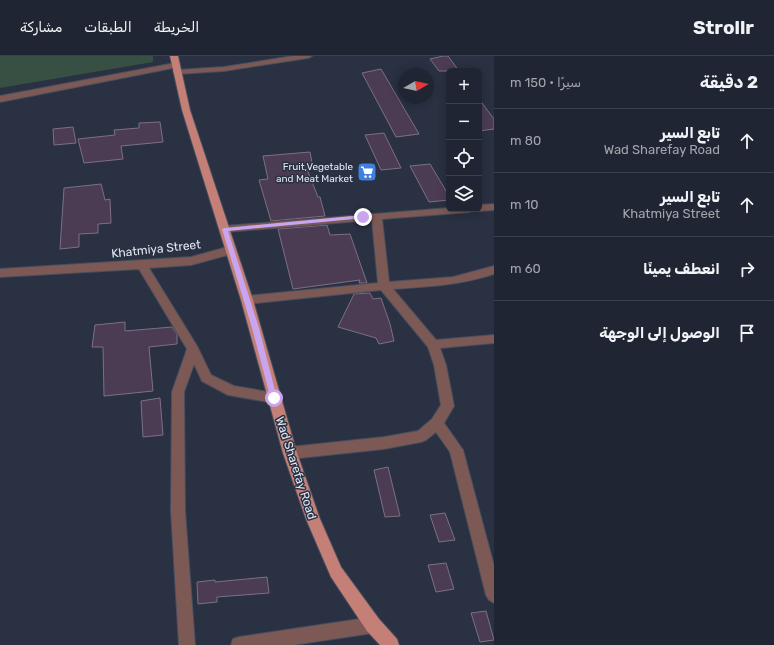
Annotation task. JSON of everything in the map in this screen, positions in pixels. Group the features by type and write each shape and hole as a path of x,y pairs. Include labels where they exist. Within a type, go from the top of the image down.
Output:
{"main road":[{"path":"175,64 186,110 231,250"},
{"name":"Wad Sharefay Road","path":"231,250 247,300 290,453 313,519 336,572 373,624 391,645"}],"street":[{"path":"0,99 175,64 224,69 308,56"},
{"path":"482,208 494,207"},
{"path":"225,229 446,211"},
{"path":"290,453 391,442 421,436 436,423 448,406 440,365 434,345 384,286 377,216"},
{"name":"Khatmiya Street","path":"0,273 191,261 231,250"},
{"path":"142,265 192,349 206,378 232,391 274,398"},
{"path":"247,300 384,286 443,283 480,276 494,270"},
{"path":"434,345 494,339"},
{"path":"187,645 178,511 178,392 192,349"},
{"path":"436,423 456,450 494,595"},
{"path":"239,645 373,624"}],"green space":[{"path":"0,56 153,56 153,62 0,88"}],"building":[{"path":"448,56 457,68 446,68 446,71 439,71 430,59"},
{"path":"381,69 398,98 398,104 401,104 419,134 396,137 362,73"},
{"path":"482,103 494,119 494,129 482,131"},
{"path":"160,122 163,142 121,146 123,159 84,163 78,139 115,135 114,130 139,128 139,123"},
{"path":"73,127 76,143 54,145 53,129"},
{"path":"384,133 401,168 381,170 365,135"},
{"path":"310,152 313,168 307,169 318,197 320,197 325,216 271,221 259,180 268,179 263,156"},
{"path":"430,164 446,191 446,200 429,202 410,166"},
{"path":"101,184 105,200 110,199 111,223 98,224 98,233 79,234 79,247 60,249 64,188"},
{"path":"327,225 330,235 350,234 367,283 359,283 360,280 293,289 278,229"},
{"path":"370,293 373,299 381,298 394,341 379,344 376,338 338,327 354,294"},
{"path":"125,322 125,331 172,327 177,334 177,344 149,347 153,391 104,396 103,347 92,347 95,325"},
{"path":"160,398 163,435 143,437 141,401"},
{"path":"388,467 400,516 385,517 374,470"},
{"path":"445,513 455,540 439,542 430,515"},
{"path":"446,563 454,589 436,592 428,565"},
{"path":"267,577 269,593 217,597 217,602 198,604 197,582 215,580 215,582"},
{"path":"486,611 494,640 480,642 471,613"}],"place":[{"name":"Fruit,Vegetable and Meat Market","path":"367,172"}],"route":[{"path":"274,398 256,328 225,229 363,217"}]}
